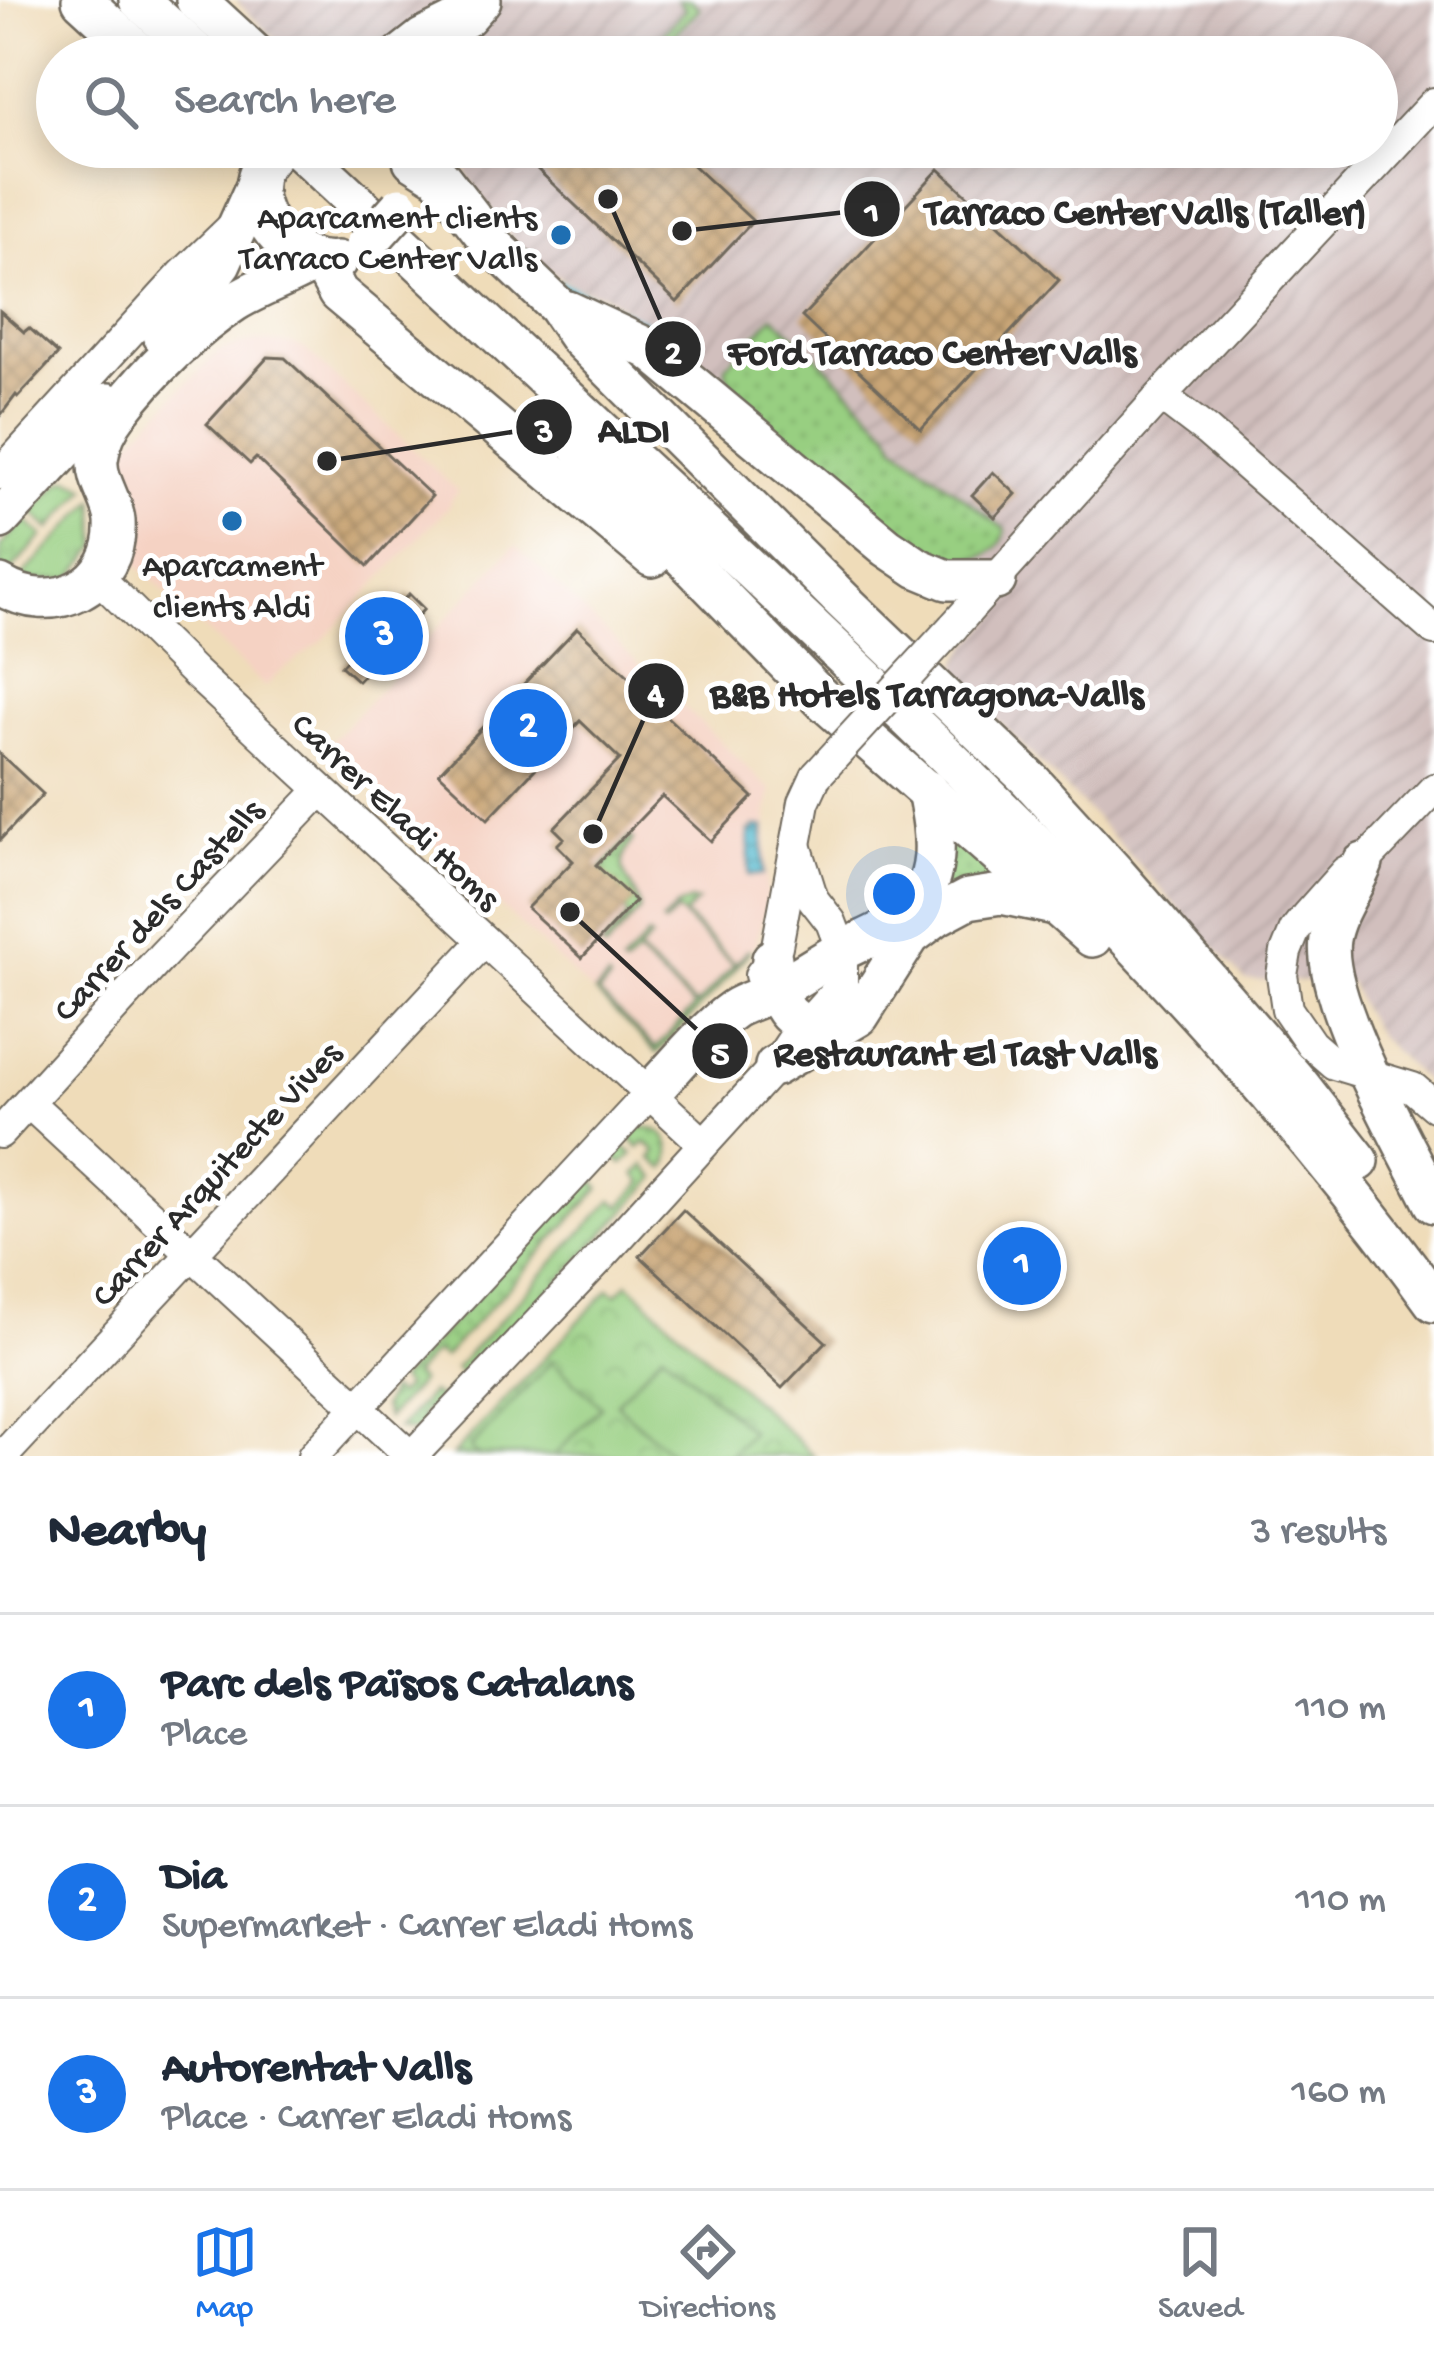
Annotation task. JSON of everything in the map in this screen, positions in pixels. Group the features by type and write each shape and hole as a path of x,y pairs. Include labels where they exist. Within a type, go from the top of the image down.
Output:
{"main road":[{"path":"82,0 121,36"},
{"path":"139,0 178,36"},
{"path":"196,0 235,36"},
{"path":"427,36 473,8"},
{"path":"262,168 258,197 278,237 301,255 334,262 364,246 400,207 413,184 413,168"},
{"path":"262,168 501,335 832,645 1034,842 1169,983 1318,1151 1434,1302"},
{"path":"157,360 152,344 194,301 221,263 262,168"},
{"path":"431,168 492,244 556,306 579,338 1030,780 1101,857 1298,1083 1434,1264"},
{"path":"0,519 157,360 232,303 319,262"},
{"path":"319,262 338,293 722,616 742,618"},
{"path":"556,306 649,349 918,568 947,580 995,580"},
{"path":"501,335 528,389 639,512 824,700 1059,906 1235,1087 1261,1086"},
{"path":"0,585 42,599 73,593 98,577 115,531 111,500 98,473 100,447 119,410 157,360"},
{"path":"649,1094 773,975 837,936 889,927 917,903 928,885 935,857 927,790"},
{"path":"1363,863 1330,938 1335,989 1370,1075 1434,1203"},
{"path":"775,1066 824,1026 859,1016 910,936 938,915 968,899 1001,894 1059,906"},
{"path":"773,975 785,1012 824,1026"}],"street":[{"path":"1398,142 1434,103"},
{"path":"0,473 11,438 182,274 262,168"},
{"path":"773,975 804,802 815,776 1373,168"},
{"path":"1161,396 1208,431 1434,630"},
{"name":"Carrer Eladi Homs","path":"98,577 195,673 703,1143"},
{"name":"Carrer dels Castells","path":"0,1133 321,790"},
{"path":"1363,863 1434,790"},
{"path":"797,848 813,899 837,936 842,985 824,1026"},
{"name":"Carrer Arquitecte Vives","path":"2,1456 484,941"},
{"path":"28,1103 411,1456 775,1066"},
{"path":"1370,1075 1413,1088 1434,1106"},
{"path":"313,1456 649,1094"}],"shaded area":[{"path":"235,0 1434,0 1434,1090 1378,1036 1350,983 1245,980 959,678 958,661 1000,612 650,327 607,296 576,287 533,262 501,225 465,168 1398,168 1398,36 272,36"},
{"path":"255,341 305,349 458,491 321,642 265,687 136,564 142,512 119,460 131,441 219,351"},
{"path":"515,545 772,791 766,906 756,942 657,1053 328,745"}],"green space":[{"path":"677,0 691,0 700,8 674,36 661,36 686,9"},
{"path":"773,316 889,431 896,445 1006,530 1000,544 989,553 961,558 929,552 903,540 752,406 730,381 725,367"},
{"path":"69,479 87,488 50,529 32,512"},
{"path":"95,500 98,546 71,579 18,581"},
{"path":"25,520 43,536 7,575 0,569 0,547"},
{"path":"946,822 1019,883 952,893 940,883"},
{"path":"630,837 623,869 640,910 605,950 602,947 628,917 601,869"},
{"path":"690,901 697,902 684,915 735,964 749,951 657,1053 595,993 608,979 598,994 656,1048 694,1007 637,954 621,965 648,936 651,938 638,952 696,1006 734,965 677,911 662,922"},
{"path":"642,1127 658,1131 667,1141 670,1154 665,1169 651,1159 656,1152 646,1142 639,1148 627,1134"},
{"path":"619,1143 633,1154 623,1164 615,1157 593,1181 600,1188 443,1358 435,1352 413,1375 420,1382 387,1418 383,1406 390,1390 397,1395 405,1387 399,1380"},
{"path":"645,1165 656,1178 436,1414 428,1408 420,1417 427,1423 414,1431 398,1429 431,1393 440,1399 462,1376 455,1368 612,1200 621,1206 643,1182 636,1175"},
{"path":"628,1283 814,1456 452,1456 609,1289 616,1295"},
{"path":"663,1352 751,1432 729,1456 674,1456 616,1403"},
{"path":"552,1361 601,1406 554,1456 479,1456 470,1448"}],"water":[{"path":"764,827 763,875 749,875 749,831"}],"building":[{"path":"536,168 696,168 753,221 677,302"},
{"path":"939,169 1059,280 921,429 802,317"},
{"path":"0,311 24,332 29,328 58,354 0,416"},
{"path":"268,357 285,358 432,496 368,566 256,458 250,464 207,424"},
{"path":"993,472 1016,494 995,517 972,495"},
{"path":"409,594 424,609 358,681 341,666"},
{"path":"577,628 753,797 711,841 662,796 596,865 635,901 582,958 527,908 573,861 557,845 564,838 554,828 620,759 580,721 488,819 439,773"},
{"path":"0,754 43,794 0,840"},
{"path":"683,1210 826,1342 782,1388 640,1256"}],"waterway":[{"path":"561,285 654,332"}],"place":[{"name":"Ford Tarraco Center Valls","path":"608,199"},
{"name":"Tarraco Center Valls (Taller)","path":"682,231"},
{"name":"Aparcament clients Tarraco Center Valls","path":"561,235"},
{"name":"ALDI","path":"327,461"},
{"name":"Aparcament clients Aldi","path":"232,521"},
{"name":"Autorentat Valls","path":"384,636"},
{"name":"Dia","path":"528,728"},
{"name":"B&B Hotels Tarragona-Valls","path":"593,834"},
{"name":"Restaurant El Tast Valls","path":"570,912"},
{"name":"Parc dels Països Catalans","path":"1022,1266"}]}
